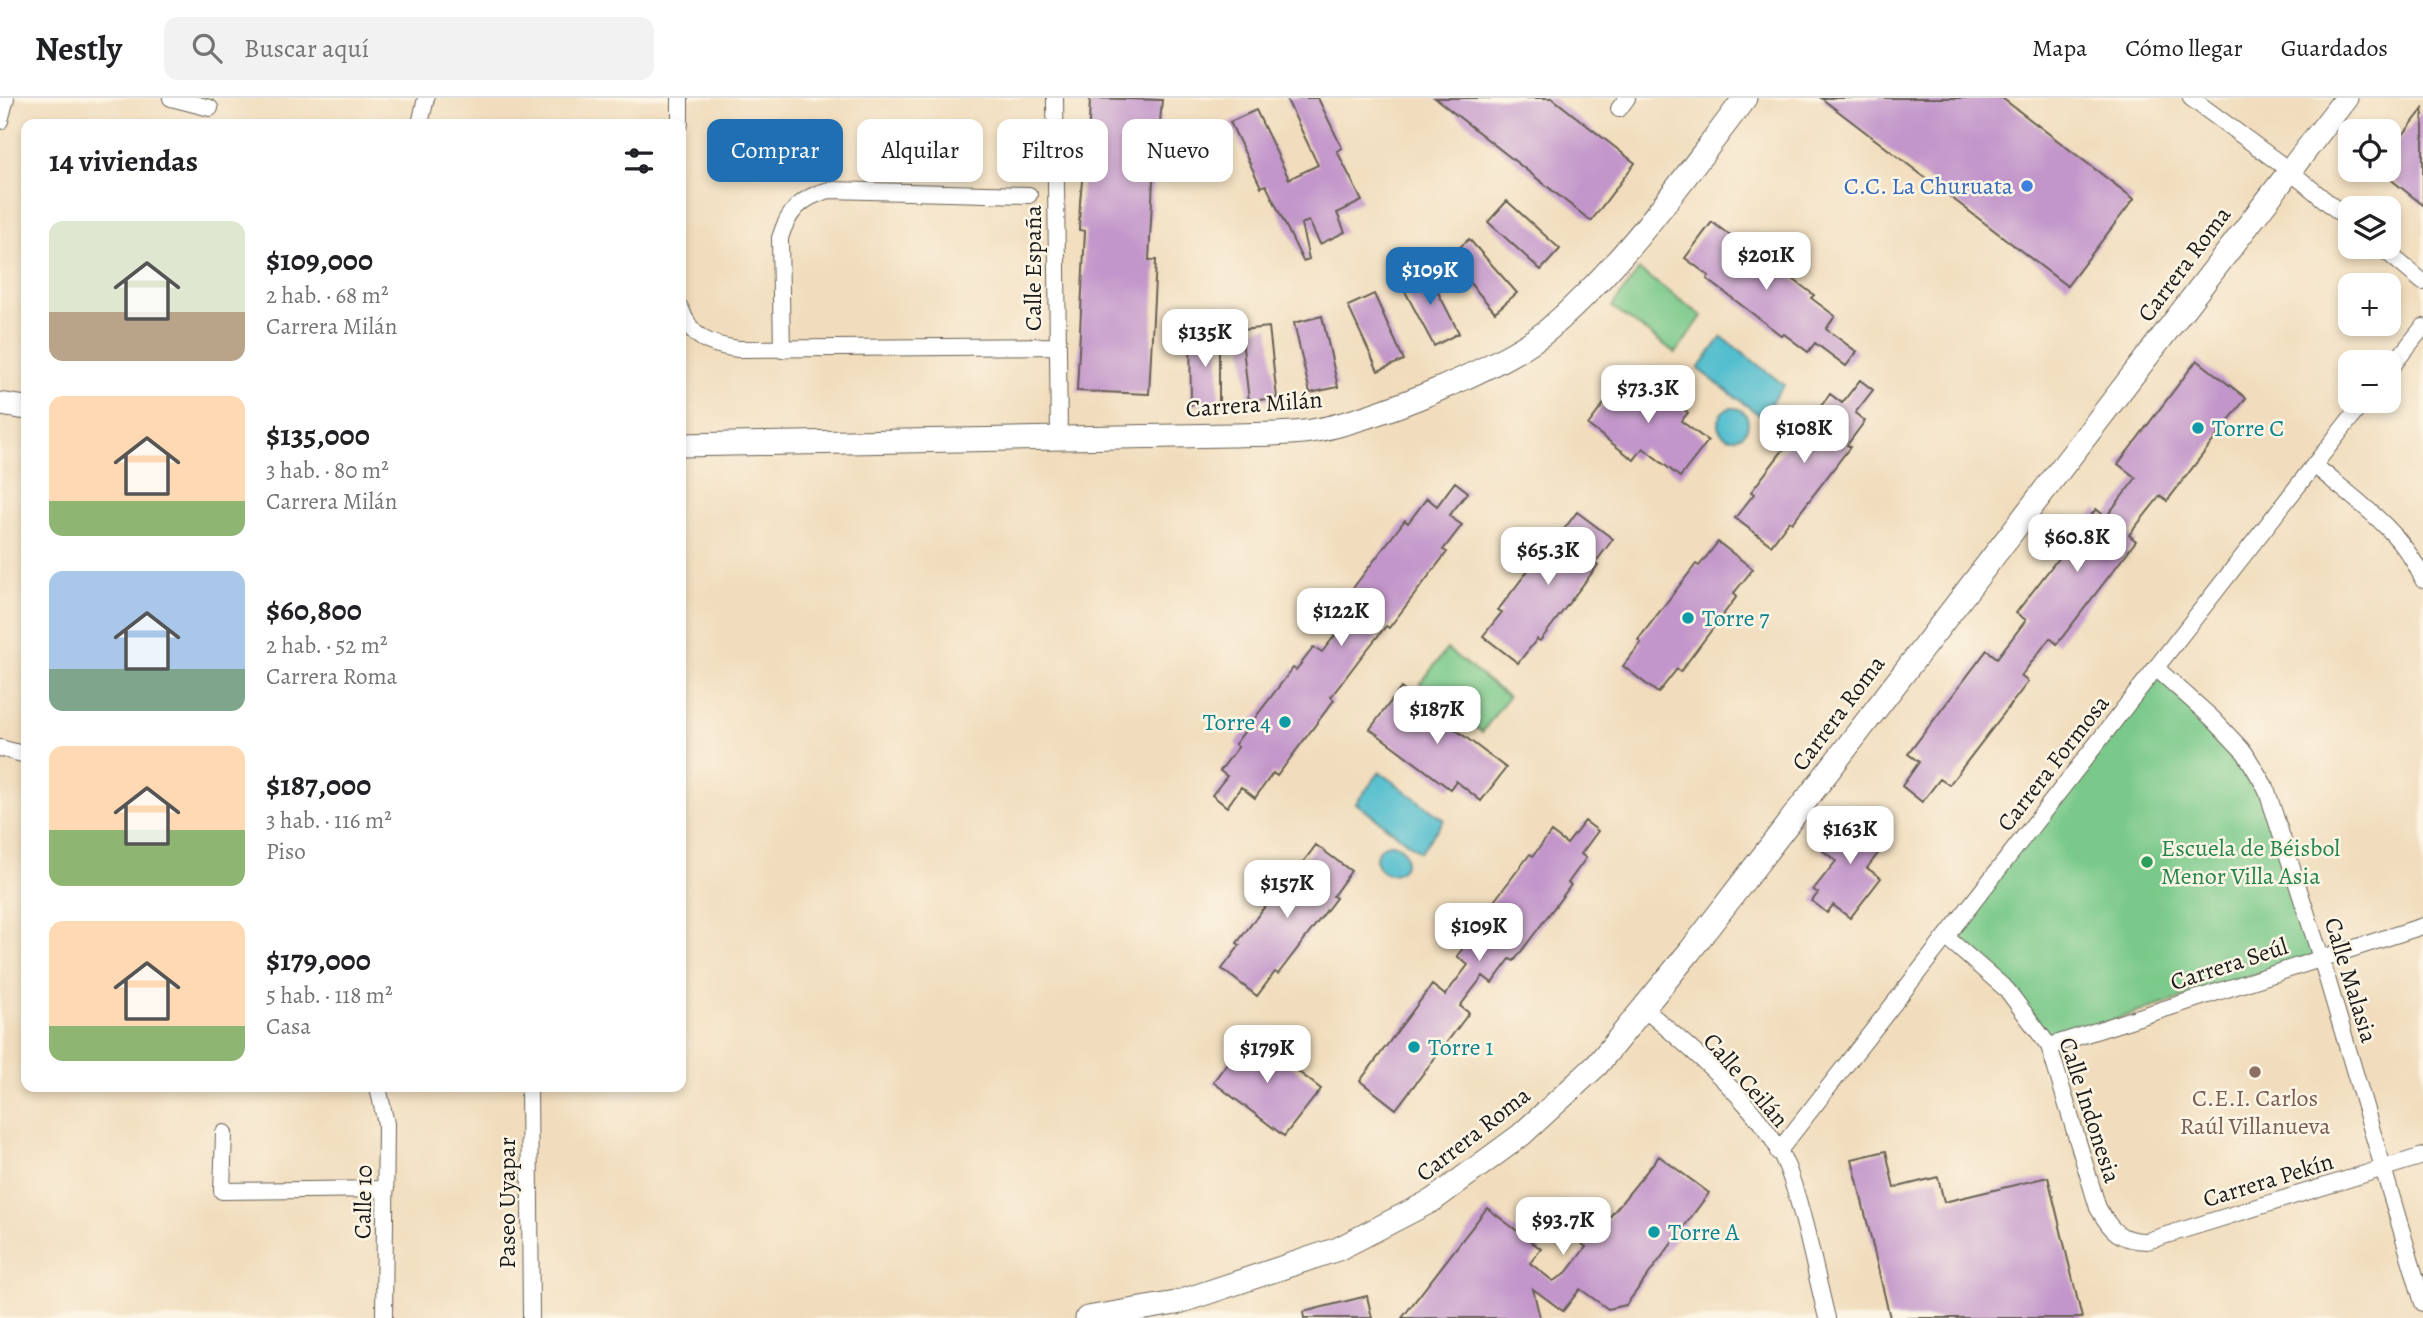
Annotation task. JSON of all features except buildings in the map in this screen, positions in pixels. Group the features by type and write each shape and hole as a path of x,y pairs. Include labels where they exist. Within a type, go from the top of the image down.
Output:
{"street":[{"path":"0,121 6,98"},
{"path":"171,98 210,110"},
{"path":"421,119 426,98"},
{"path":"680,98 680,119"},
{"name":"Calle España","path":"1055,98 1059,437"},
{"name":"Carrera Milán","path":"686,445 1312,431 1371,414 1492,365 1547,331 1605,276 1745,98"},
{"path":"2191,98 2290,171 2338,212"},
{"name":"Carrera Roma","path":"1087,1318 1176,1303 1338,1249 1433,1200 1521,1135 1597,1065 2346,98"},
{"path":"782,350 780,238 785,221 795,207 811,194 829,190 1030,195"},
{"path":"2395,259 2423,282"},
{"path":"686,318 695,335 710,345 782,350 1056,346"},
{"path":"2401,355 2423,327"},
{"path":"0,404 21,407"},
{"name":"Carrera Formosa","path":"1778,1152 2354,413"},
{"path":"2314,464 2382,523 2419,569 2423,580"},
{"name":"Calle Malasia","path":"2156,668 2212,718 2245,753 2266,788 2321,958 2423,1303"},
{"path":"0,748 21,754"},
{"name":"Carrera Seúl","path":"2049,1046 2423,926"},
{"name":"Calle Indonesia","path":"1946,937 2007,990 2049,1046 2098,1208 2110,1230 2126,1241"},
{"name":"Calle Ceilán","path":"1643,1008 1723,1081 1764,1129 1778,1152 1786,1166 1827,1318"},
{"name":"Calle 10","path":"379,1092 386,1124 384,1318"},
{"name":"Paseo Uyapar","path":"529,1092 531,1318"},
{"path":"224,1133 222,1191 386,1189"},
{"name":"Carrera Pekín","path":"2126,1241 2147,1241 2423,1156"}],"green space":[{"path":"1639,270 1702,316 1676,353 1612,307"},
{"path":"1447,649 1508,697 1482,732 1420,684"},
{"name":"Escuela de Béisbol Menor Villa Asia","path":"2157,674 2242,755 2261,788 2316,956 2050,1040 1951,936"}],"water":[{"path":"1722,337 1784,385 1761,416 1698,369"},
{"path":"1733,408 1743,413 1748,423 1743,433 1733,438 1723,433 1718,423 1723,413"},
{"path":"1380,772 1444,820 1420,852 1356,803"},
{"path":"1391,844 1397,845 1405,853 1405,865 1397,873 1391,874 1385,873 1377,865 1376,859 1377,853 1385,845"}],"place":[{"name":"C.C. La Churuata","path":"2027,186"},
{"name":"Torre C","path":"2198,428"},
{"name":"Torre 7","path":"1688,618"},
{"name":"Torre 4","path":"1285,722"},
{"name":"Escuela de Béisbol Menor Villa Asia","path":"2147,862"},
{"name":"Torre 1","path":"1414,1047"},
{"name":"C.E.I. Carlos Raúl Villanueva","path":"2255,1072"},
{"name":"Torre A","path":"1654,1232"}]}
